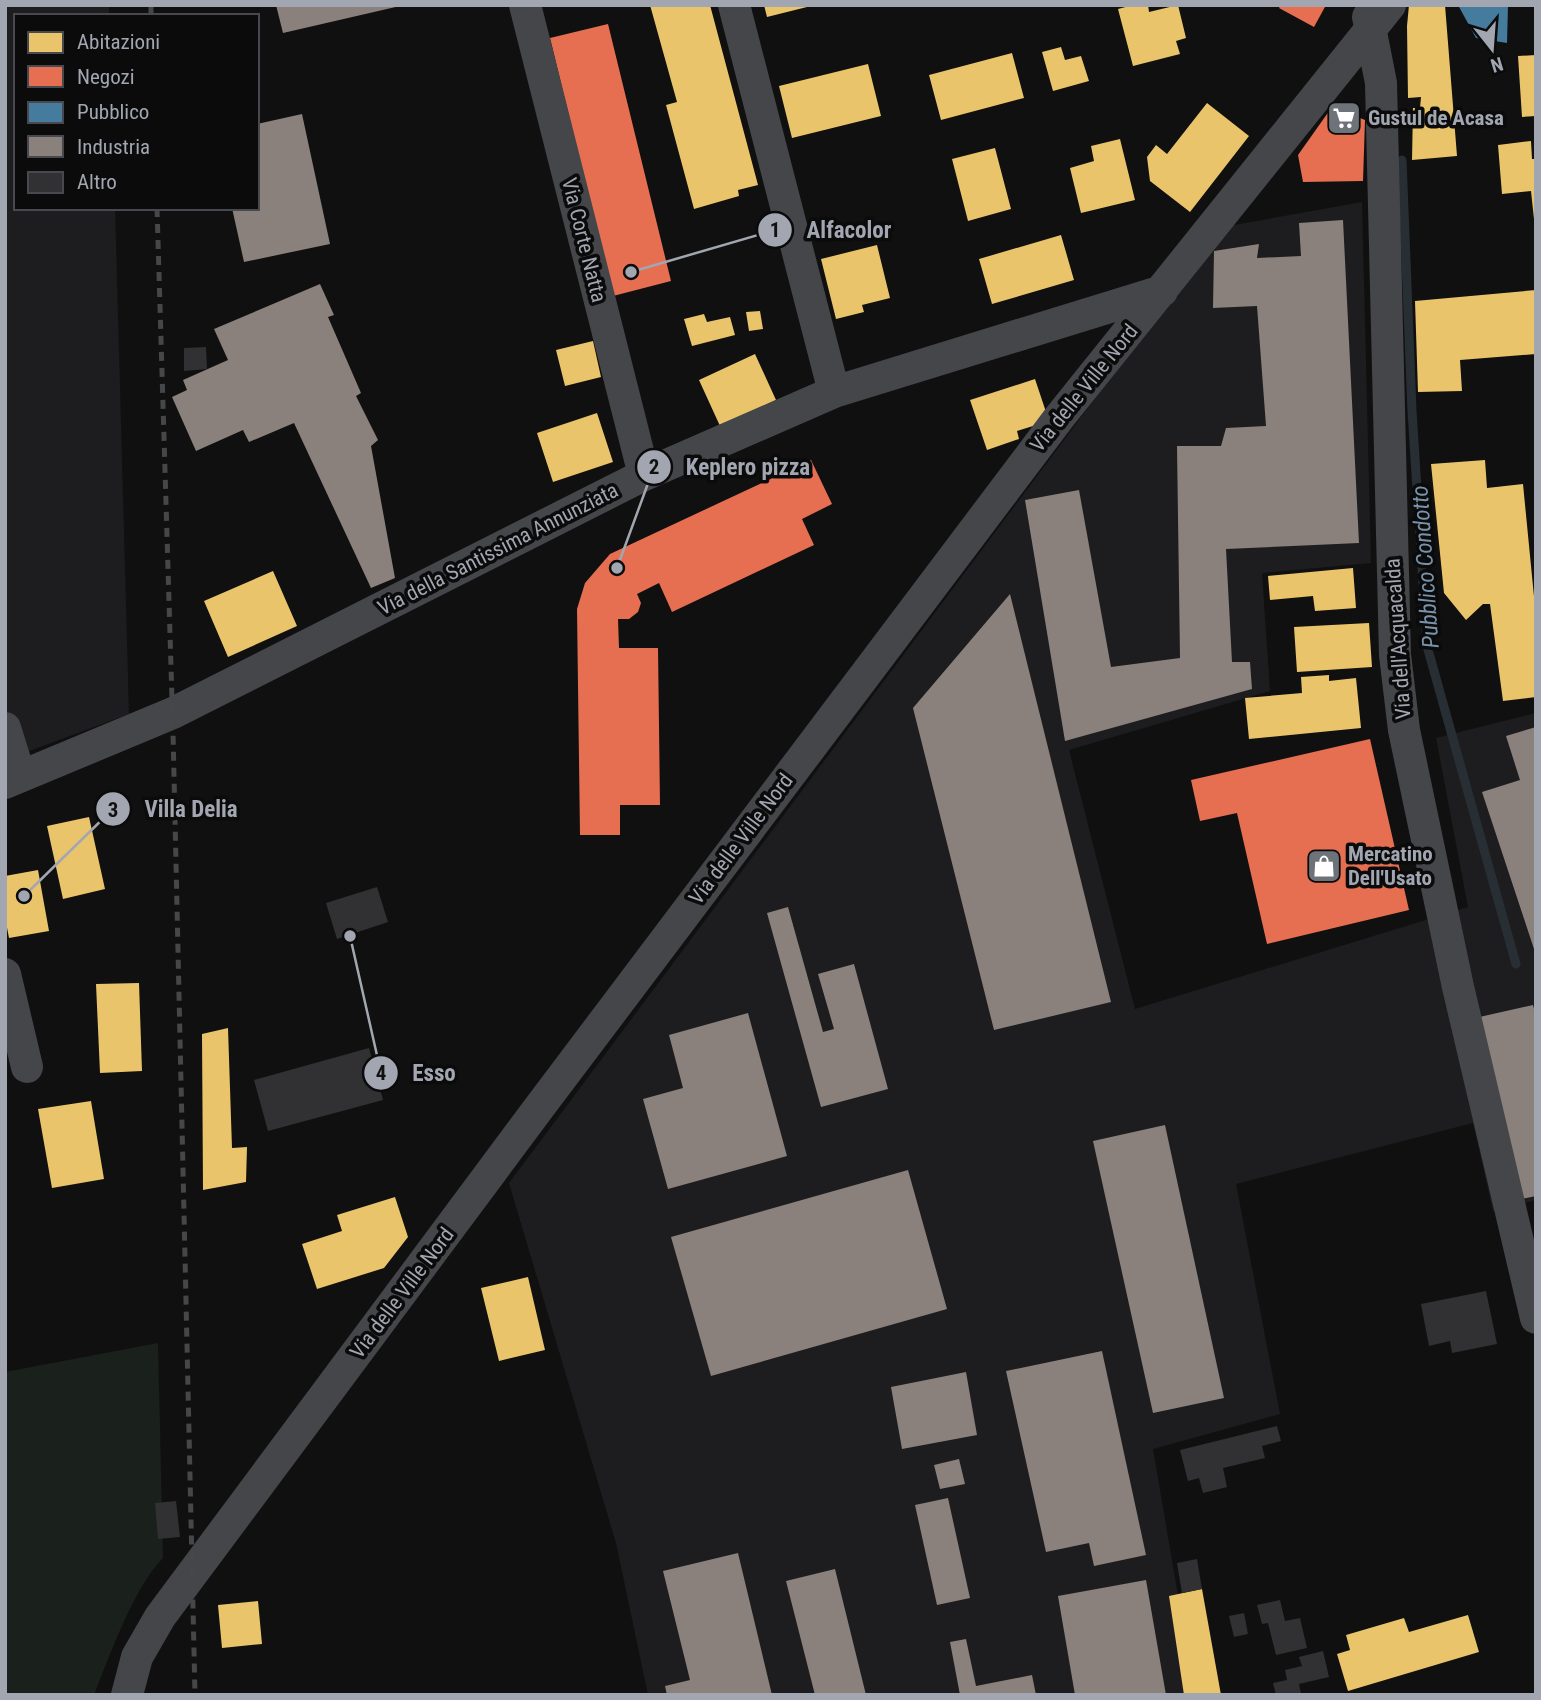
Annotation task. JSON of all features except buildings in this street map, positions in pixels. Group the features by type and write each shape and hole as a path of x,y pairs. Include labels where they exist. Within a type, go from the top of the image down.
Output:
{"street":[{"name":"Via Corte Natta","path":"525,5 644,475"},
{"path":"734,5 834,392"},
{"name":"Via delle Ville Nord","path":"127,1695 137,1657 160,1617 538,1109 1050,430 1162,291 1368,18 1390,5"},
{"name":"Via dell'Acquacalda","path":"1368,18 1381,83 1395,656 1404,730 1458,987 1536,1318"},
{"name":"Via della Santissima Annunziata","path":"13,780 173,713 644,475 834,392 1162,291"},
{"path":"5,728 13,780"},
{"path":"5,974 27,1068"}],"shaded area":[{"path":"5,5 109,5 109,14 14,14 14,210 115,210 129,714 5,760"},
{"path":"1362,202 1371,563 1262,573 1270,691 1069,750 1135,1009 1468,907 1436,738 1536,713 1536,1200 1493,1211 1473,1123 1236,1184 1280,1414 1153,1449 1195,1695 648,1695 616,1543 509,1183 1223,227"},
{"path":"158,1343 163,1558 142,1586 115,1642 94,1695 5,1695 5,1372"}],"waterway":[{"name":"Pubblico Condotto","path":"1402,160 1412,411 1427,646 1516,964"}],"railway":[{"path":"151,5 151,14"},
{"path":"157,210 173,732 195,1695"}],"place":[{"name":"Gustul de Acasa","path":"1344,118"},
{"name":"Alfacolor","path":"631,272"},
{"name":"Keplero pizza","path":"617,568"},
{"name":"Mercatino Dell'Usato","path":"1324,866"},
{"name":"Villa Delia","path":"24,896"},
{"name":"Esso","path":"350,936"}]}
